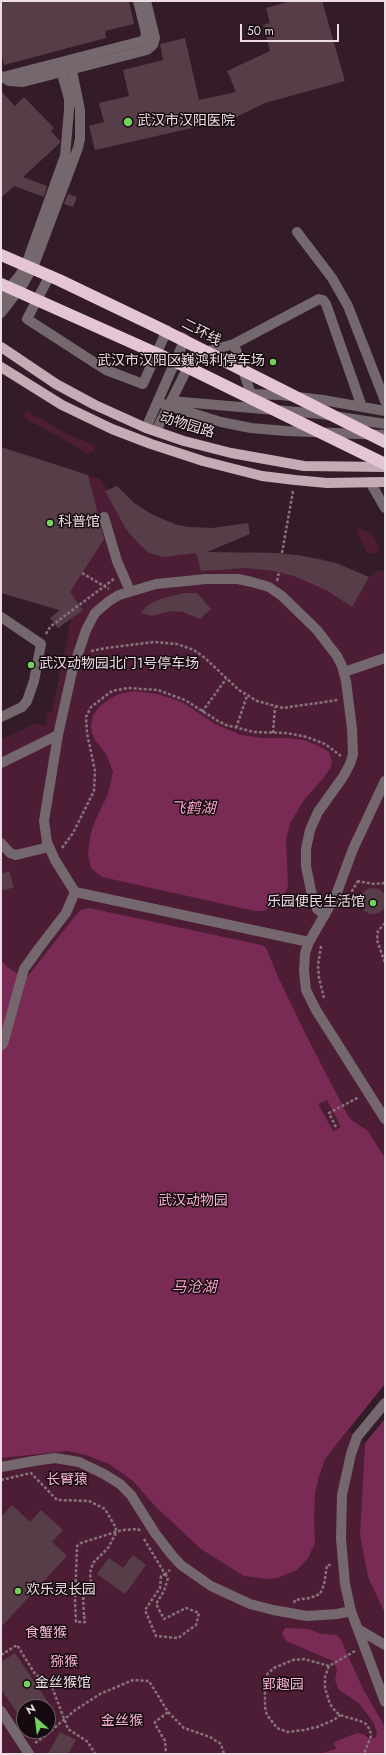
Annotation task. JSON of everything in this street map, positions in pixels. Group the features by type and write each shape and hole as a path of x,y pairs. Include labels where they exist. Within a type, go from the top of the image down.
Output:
{"highway":[{"name":"二环线","path":"1,256 59,280 160,328 385,442"},
{"path":"1,284 190,368 385,464"}],"main road":[{"name":"动物园路","path":"1,347 72,393 146,428 202,446 304,466 385,467"},
{"name":"动物园路","path":"1,367 62,405 112,429 203,461 262,476 295,480 327,483 385,482"}],"lane":[{"path":"2,77 9,81 23,82 66,66 139,43 145,39 146,33 138,1"},
{"path":"66,66 147,50 153,45 154,34 146,1"},
{"path":"1,298 20,275 27,262 64,156 69,110 66,66"},
{"path":"1,313 22,286 34,265 78,148 80,139 80,110 66,66"},
{"path":"297,232 332,278 348,306 385,401"},
{"path":"146,428 185,339 167,330 50,275 27,319 106,370 143,384 167,330"},
{"path":"156,431 192,357 234,344 319,299 323,300 362,407"},
{"path":"234,344 251,394 281,395 385,411"},
{"path":"157,402 321,414 385,424"},
{"path":"170,403 221,422 251,428 385,435"},
{"path":"370,482 385,508"},
{"path":"104,517 122,572 130,591"},
{"path":"309,942 75,892 51,852 44,827 45,809 58,735 77,655 86,630 95,613 109,601 130,591 156,584 206,579 238,579 269,587 293,606 317,630 337,656 344,672 348,699 353,745 350,764 318,812 310,830 306,849 306,866 311,891 317,909 325,915"},
{"path":"1,617 41,644 34,681 28,701 22,707 1,717"},
{"path":"344,672 385,658"},
{"path":"1,763 58,735"},
{"path":"385,782 358,836 336,895 309,942 305,953 304,971 308,996 319,1016 385,1119"},
{"path":"1,843 10,853 16,855 51,852"},
{"path":"1,1045 3,1044 21,976 26,965 66,913 75,892"},
{"path":"385,1402 357,1437 347,1466 342,1496 340,1539 342,1565 351,1611 385,1702"},
{"path":"1,1467 34,1461 67,1459 79,1462 104,1474 120,1484 132,1495 155,1533 179,1562 211,1586 250,1604 292,1614 322,1615 351,1611"},
{"path":"358,1629 385,1645"},
{"path":"1,1711 28,1751"}],"path":[{"path":"282,553 295,480"},
{"path":"41,644 50,627 122,572"},
{"path":"82,573 119,595"},
{"path":"77,655 106,648 154,642 168,643 194,650 205,658 226,679 257,702 274,707 289,707 348,699"},
{"path":"202,712 226,679"},
{"path":"51,852 66,843 73,833 94,791 95,771 86,725 86,717 91,707 112,691 123,688 158,690 175,696 218,722 236,728 254,732 307,737 325,744 350,764"},
{"path":"236,728 248,696"},
{"path":"273,733 274,707"},
{"path":"343,876 374,884 385,883"},
{"path":"347,900 358,881"},
{"path":"385,923 378,931 377,940 385,964"},
{"path":"322,945 320,952 319,978 325,1001"},
{"path":"336,1126 329,1113 368,1093"},
{"path":"1,1480 31,1473 57,1500 88,1501 105,1509 116,1528 115,1535 108,1548 93,1563 90,1573 92,1593 84,1595 84,1622 76,1622 74,1602 77,1546 81,1543 122,1530 141,1531 148,1546 165,1574 168,1578 164,1591 156,1604 164,1619 186,1608 199,1613 196,1625 178,1638 156,1636 145,1610 160,1588 161,1576 165,1574 179,1562"},
{"path":"292,1614 295,1600 310,1598 320,1594 324,1584 327,1565 342,1565"},
{"path":"1,1655 17,1645 36,1674 52,1687 68,1729 88,1742 95,1754"},
{"path":"350,1654 329,1666 325,1677 326,1692 330,1704 340,1715 360,1720 366,1724 370,1730 371,1736 364,1754"},
{"path":"329,1666 304,1659 293,1660 274,1668 265,1679 265,1707 271,1722 277,1728 288,1732 317,1727 334,1720 340,1715"},
{"path":"28,1751 74,1711 100,1694 133,1680 149,1680 168,1712 184,1728 210,1737 222,1744 224,1754"},
{"path":"166,1754 165,1741 155,1722 168,1712"}],"green space":[{"path":"26,411 72,436 95,445 94,451 87,454 60,437 29,421 24,416"},
{"name":"武汉动物园","path":"1,447 100,479 108,490 117,486 133,502 151,514 177,525 212,528 248,523 250,534 208,550 210,556 253,552 276,553 323,559 369,577 375,572 385,570 385,1419 365,1443 360,1535 368,1577 385,1614 385,1754 1,1754 1,985 15,972 6,966 1,960 1,740 34,724 46,726 47,714 52,711 71,619 83,610 75,599 59,611 1,593"},
{"path":"358,528 368,532 374,537 379,548 376,553 369,554 367,552 356,531"}],"water":[{"name":"飞鹤湖","path":"134,691 157,694 182,702 215,724 241,735 262,738 304,740 329,752 332,762 331,767 304,800 290,824 286,840 288,886 282,900 274,906 263,911 255,911 102,877 91,868 88,854 91,832 108,794 113,772 106,754 95,740 92,733 91,726 93,715 100,706 111,698 119,694"},
{"name":"马沧湖","path":"89,908 265,947 307,1037 348,1116 368,1131 385,1158 385,1614 368,1577 360,1535 365,1443 348,1430 325,1459 319,1476 315,1493 315,1543 308,1558 297,1570 277,1578 269,1579 244,1576 201,1549 156,1507 133,1481 109,1464 86,1455 67,1451 1,1458 1,960 6,966 23,977 28,976 81,910","holes":["327,1100 341,1127 333,1131 318,1104"]},
{"path":"285,1628 309,1629 321,1634 336,1635 340,1638 363,1689 385,1727 385,1754 319,1754 336,1749 334,1742 357,1733 363,1734 370,1739 376,1737 377,1733 374,1723 359,1703 339,1690 335,1680 337,1670 333,1661 286,1641 282,1633"}],"pier":[{"path":"385,1384 385,1419 365,1443 348,1430"}],"building":[{"path":"1,1 129,1 134,24 105,31 106,38 4,65 1,52"},
{"path":"291,1 322,1 345,81 265,103 232,119 95,150 89,126 104,122 99,103 129,96 123,70 163,60 160,44 185,38 199,100 236,92 227,71 270,51 263,25 270,23 266,8"},
{"path":"1,91 15,106 24,97 54,128 51,131 60,141 60,143 23,177 47,186 44,197 14,186 1,198"},
{"path":"68,194 77,197 73,207 64,204"},
{"name":"科普馆","path":"1,447 88,475 104,539 70,592 83,610 58,628 50,618 60,610 1,593"},
{"path":"117,486 133,502 151,514 177,525 212,528 248,523 250,534 207,552 276,553 298,555 336,563 369,577 352,607 328,591 294,576 274,571 246,568 201,571 196,553 163,557 149,553 126,529 105,491"},
{"path":"185,593 197,593 211,609 200,619 183,612 171,611 152,616 141,613 148,605 160,599"},
{"path":"9,871 14,887 3,891 1,874"},
{"name":"乐园便民生活馆","path":"373,888 382,892 386,901 382,910 373,914 364,910 360,901 364,892"},
{"name":"欢乐灵长园","path":"12,1505 30,1522 41,1510 63,1530 52,1542 67,1556 1,1627 1,1517"},
{"path":"133,1555 146,1565 125,1594 97,1574 109,1558 123,1568"},
{"name":"金丝猴馆","path":"15,1653 46,1699 16,1699 16,1711 1,1689 1,1662"},
{"path":"60,1732 76,1740 68,1754 48,1754"}],"place":[{"name":"武汉市汉阳医院","path":"128,122"},
{"name":"武汉市汉阳区巍鸿利停车场","path":"273,362"},
{"name":"科普馆","path":"50,523"},
{"name":"武汉动物园北门1号停车场","path":"31,665"},
{"name":"乐园便民生活馆","path":"373,903"},
{"name":"欢乐灵长园","path":"18,1591"},
{"name":"金丝猴馆","path":"27,1684"}],"park label":[{"name":"长臂猿","path":"67,1481"},
{"name":"食蟹猴","path":"46,1634"},
{"name":"猕猴","path":"64,1663"},
{"name":"郢趣园","path":"283,1686"},
{"name":"金丝猴","path":"122,1722"}]}
